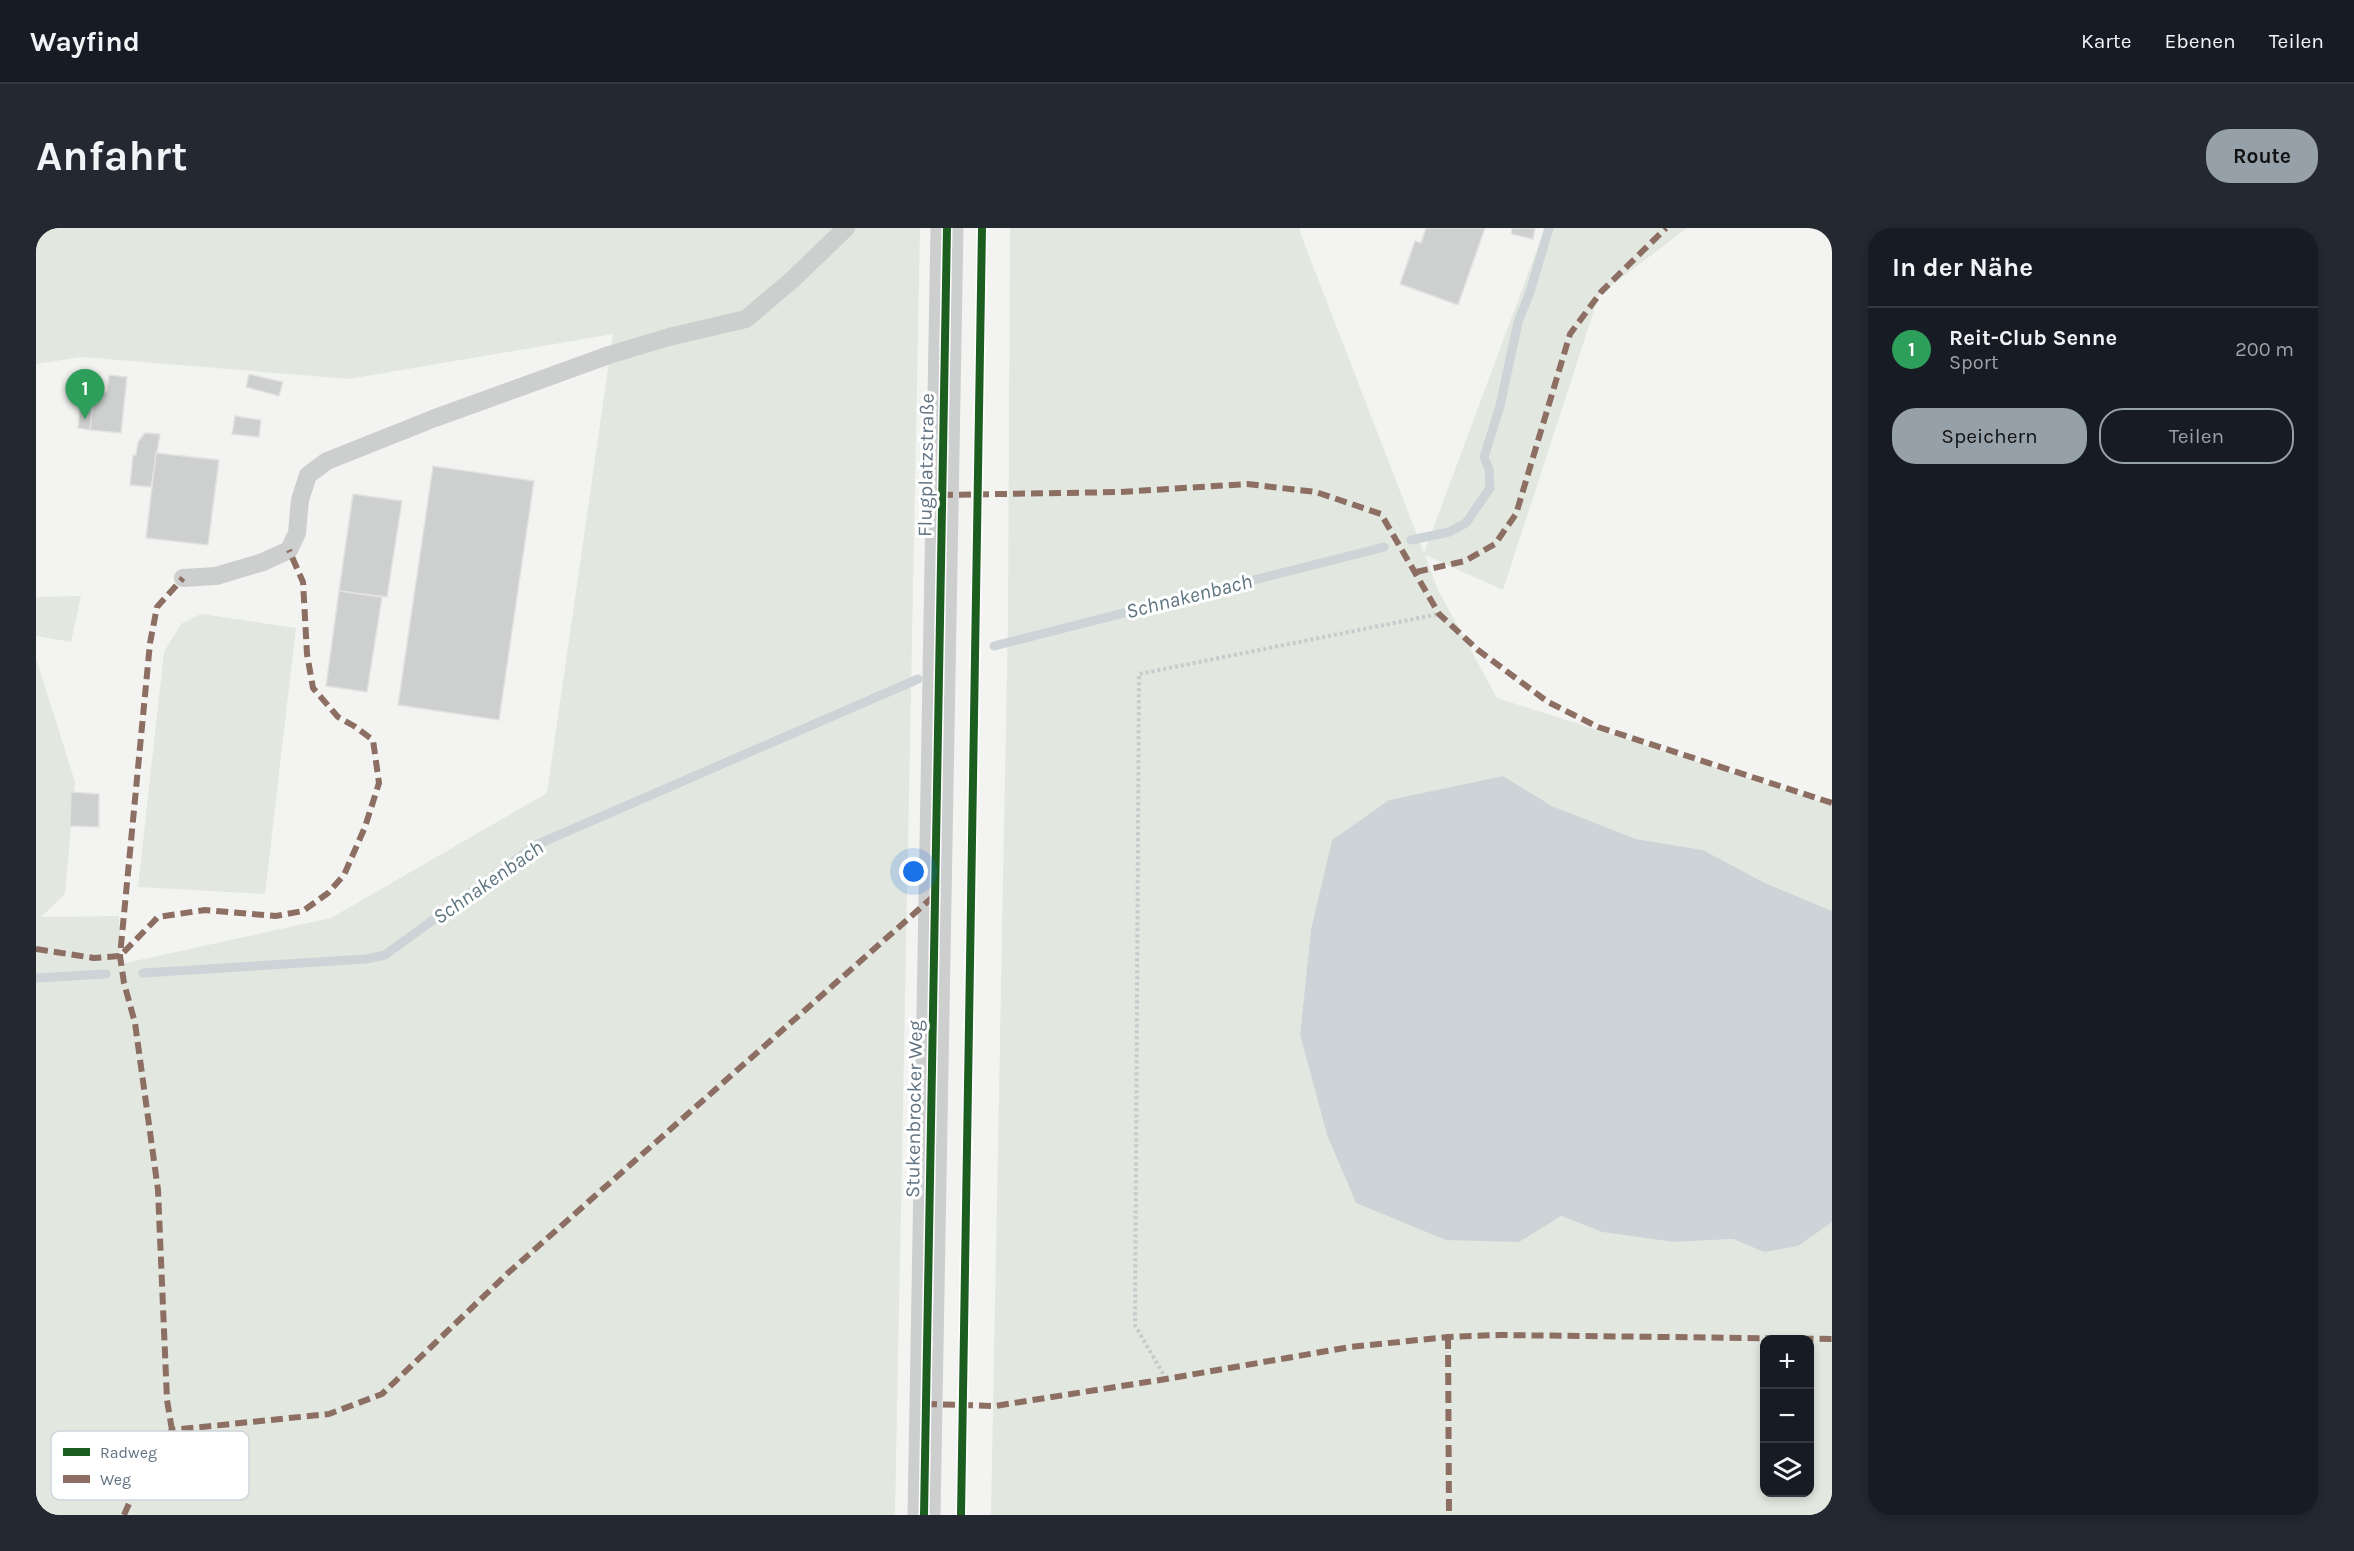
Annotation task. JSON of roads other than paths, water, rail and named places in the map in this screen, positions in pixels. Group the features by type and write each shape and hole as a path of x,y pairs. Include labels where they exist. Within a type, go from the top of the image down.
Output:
{"street":[{"name":"Flugplatzstraße","path":"938,703 947,228"},
{"name":"Stukenbrocker Weg","path":"924,1515 938,703"}],"lane":[{"path":"183,578 216,576 262,562 289,550 297,533 300,500 308,475 327,461 435,418 609,355 669,337 746,319 793,279 846,228"}],"waterway":[{"name":"Schnakenbach","path":"1411,540 1449,532 1466,523 1490,488 1489,469 1484,457 1500,406 1518,322 1530,292 1549,228"},
{"name":"Schnakenbach","path":"994,646 1384,547"},
{"name":"Schnakenbach","path":"143,973 366,959 385,955 536,845 918,679"},
{"name":"Schnakenbach","path":"36,978 106,974"}],"place":[{"name":"Reit-Club Senne","path":"85,419"}]}
